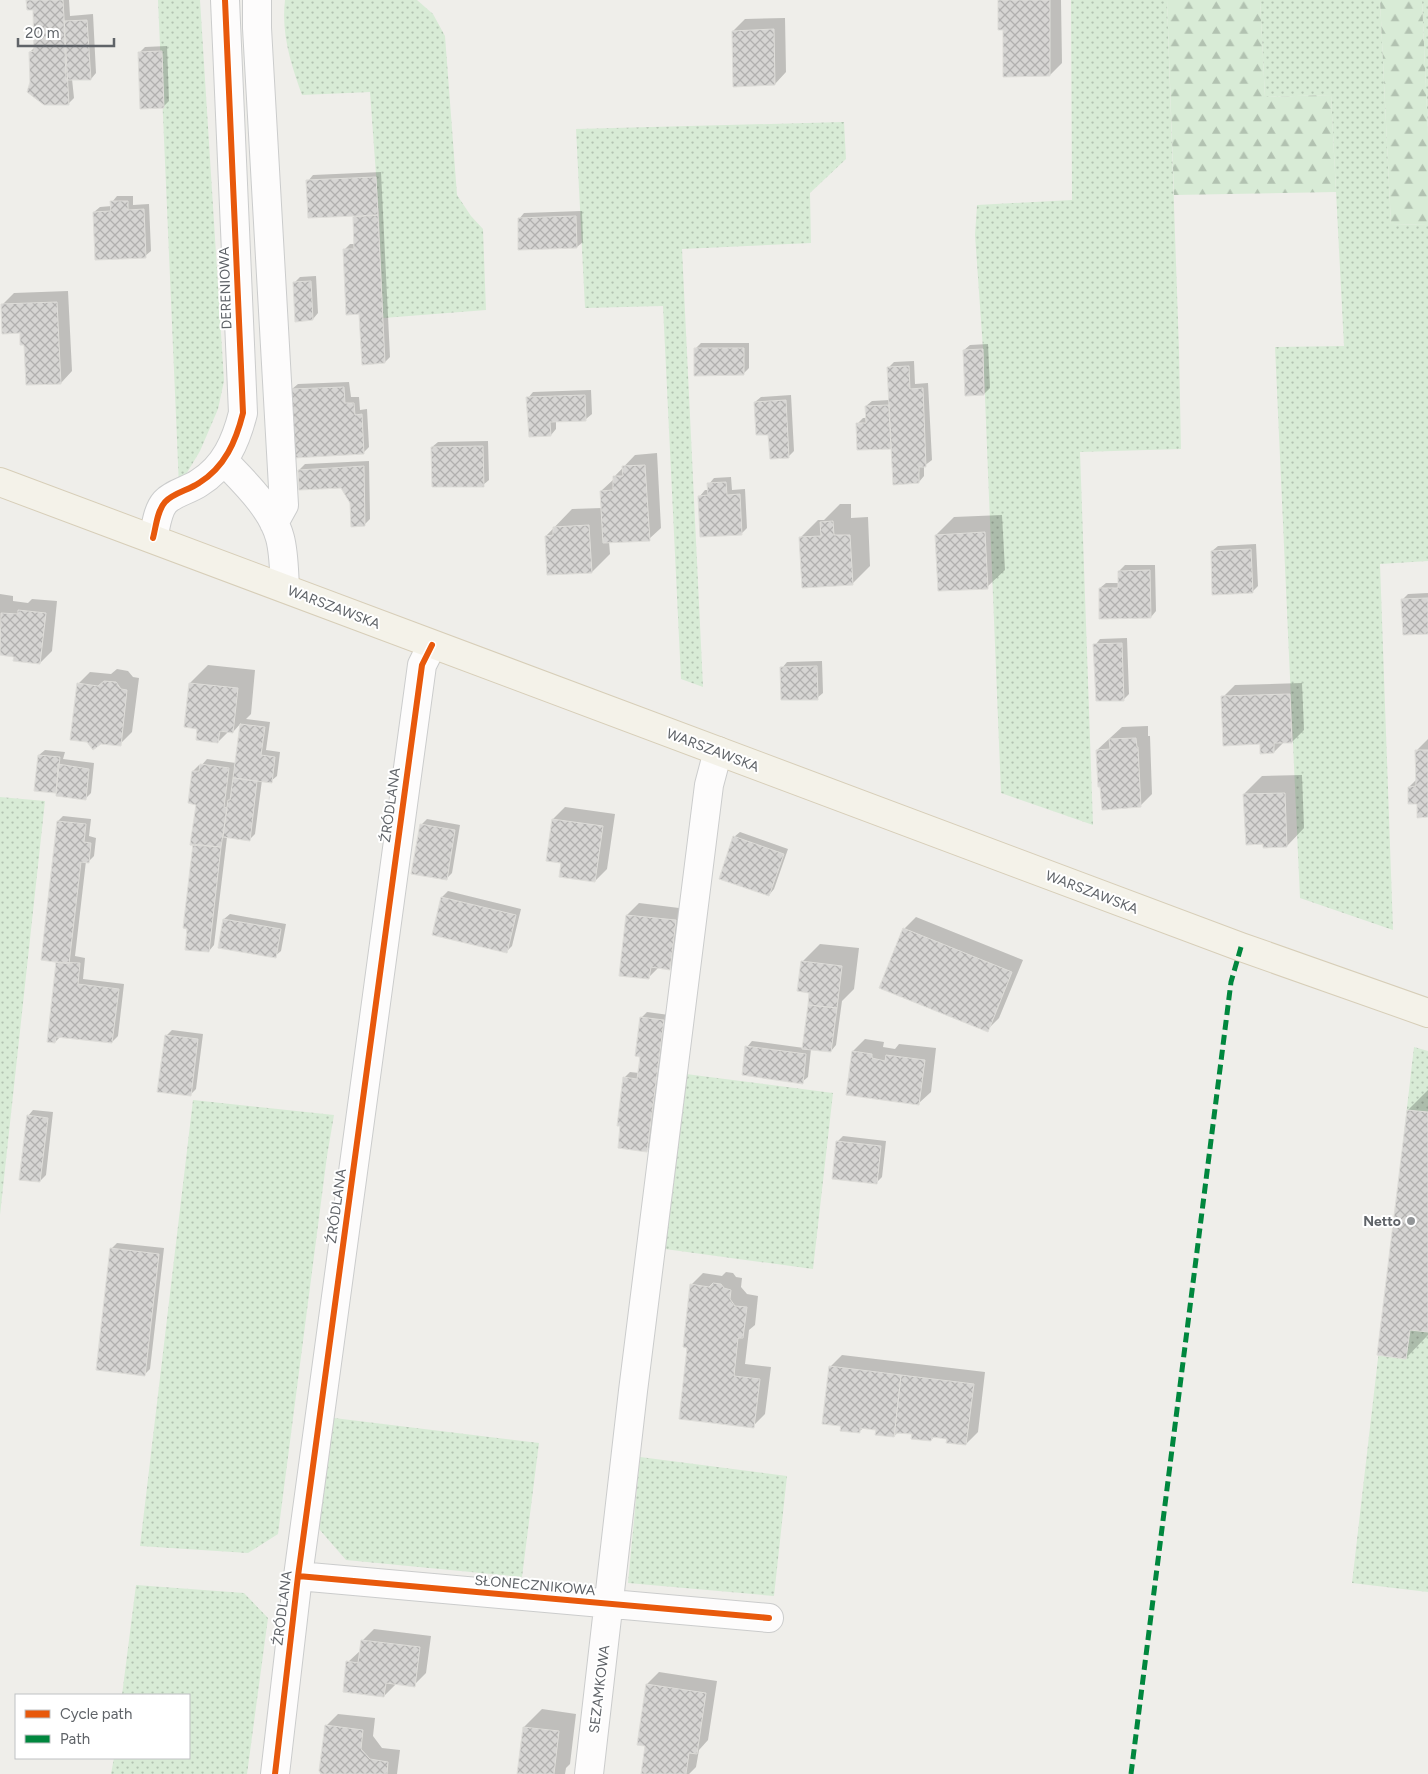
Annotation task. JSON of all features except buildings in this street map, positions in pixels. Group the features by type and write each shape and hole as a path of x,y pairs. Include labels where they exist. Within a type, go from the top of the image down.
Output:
{"main road":[{"name":"WARSZAWSKA","path":"0,482 1241,947 1428,1012"}],"street":[{"name":"DERENIOWA","path":"153,538 160,510 166,501 200,483 224,461 236,438 243,413 225,0"},
{"path":"257,0 284,505 274,523"},
{"path":"224,461 253,491 274,523 280,538 285,588"},
{"name":"ŹRÓDLANA","path":"275,1774 298,1576 422,665 432,645"},
{"name":"SEZAMKOWA","path":"589,1774 634,1381 709,785 718,751"},
{"name":"SŁONECZNIKOWA","path":"298,1576 769,1618"}],"green space":[{"path":"158,0 200,0 224,381 218,409 200,451 179,486"},
{"path":"285,0 417,0 433,14 445,36 457,195 471,216 483,229 486,310 383,318 379,216 370,92 302,95 286,37 284,25"},
{"path":"1071,0 1167,0 1179,351 1181,449 1080,452 1093,825 1001,793 983,349 975,235 977,205 1072,200"},
{"path":"1167,0 1260,0 1265,97 1331,95 1336,192 1174,195"},
{"path":"1260,0 1380,0 1391,225 1428,224 1428,561 1380,564 1393,930 1300,898 1275,347 1344,346 1331,95 1265,97"},
{"path":"1380,0 1422,0 1428,133 1428,224 1391,225"},
{"path":"1422,0 1428,0 1428,133"},
{"path":"844,122 846,159 810,193 811,243 682,249 703,687 681,679 663,306 585,308 576,129"},
{"path":"0,797 45,801 0,1215"},
{"path":"1414,1047 1428,1051 1428,1592 1352,1583"},
{"path":"686,1074 833,1093 813,1269 665,1249"},
{"path":"193,1100 334,1115 327,1156 278,1534 248,1553 140,1546"},
{"path":"334,1418 539,1443 522,1577 346,1560 319,1529"},
{"path":"640,1457 787,1476 774,1596 628,1583"},
{"path":"136,1585 244,1593 268,1618 247,1774 111,1774 114,1759 190,1759 190,1694 122,1694"}],"marked path":[{"path":"1131,1774 1231,982 1241,947"}],"cycle path":[{"path":"153,538 158,514 165,502 172,496 191,488 208,477 223,461 237,434 243,413 225,0"},
{"path":"275,1774 298,1576 422,665 432,645"},
{"path":"298,1576 769,1618"}],"place":[{"name":"Netto","path":"1411,1221"}]}
